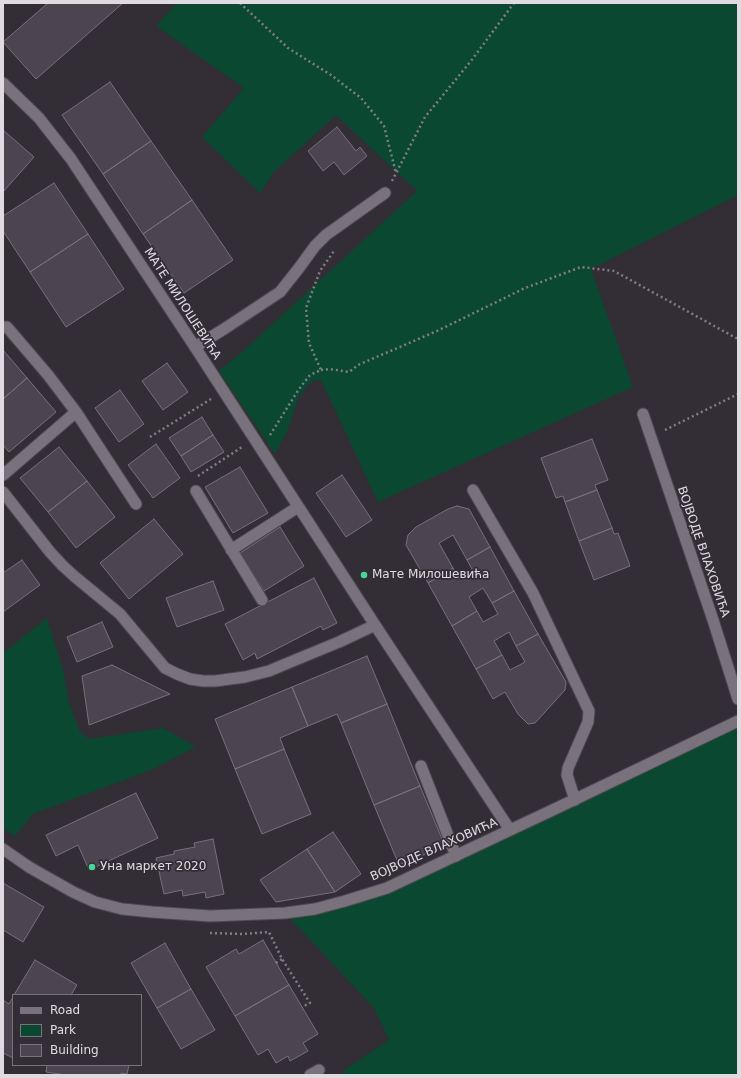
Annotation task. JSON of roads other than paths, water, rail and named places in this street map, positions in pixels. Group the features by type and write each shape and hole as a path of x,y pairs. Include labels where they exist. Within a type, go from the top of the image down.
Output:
{"street":[{"name":"МАТЕ МИЛОШЕВИЋА","path":"3,83 39,118 58,142 195,347 510,830"},
{"path":"195,347 280,292 291,280 315,246 326,235 385,193"},
{"path":"3,327 7,327 76,412 136,504"},
{"path":"3,475 76,412"},
{"name":"ВОЈВОДЕ ВЛАХОВИЋА","path":"643,414 738,699"},
{"path":"473,490 532,593 589,711 588,722 568,768 567,775 575,800"},
{"path":"196,491 262,600"},
{"path":"3,492 50,552 63,566 120,614 165,668 183,677 196,680 215,681 245,677 269,671 339,642 375,625"},
{"path":"232,550 298,507"},
{"name":"ВОЈВОДЕ ВЛАХОВИЋА","path":"3,849 50,880 73,892 95,902 122,909 166,914 210,916 272,914 315,909 387,888 575,800 738,721"},
{"path":"421,766 456,856"}],"place":[{"name":"Мате Милошевића","path":"364,575"},
{"name":"Уна маркет 2020","path":"92,867"}]}
